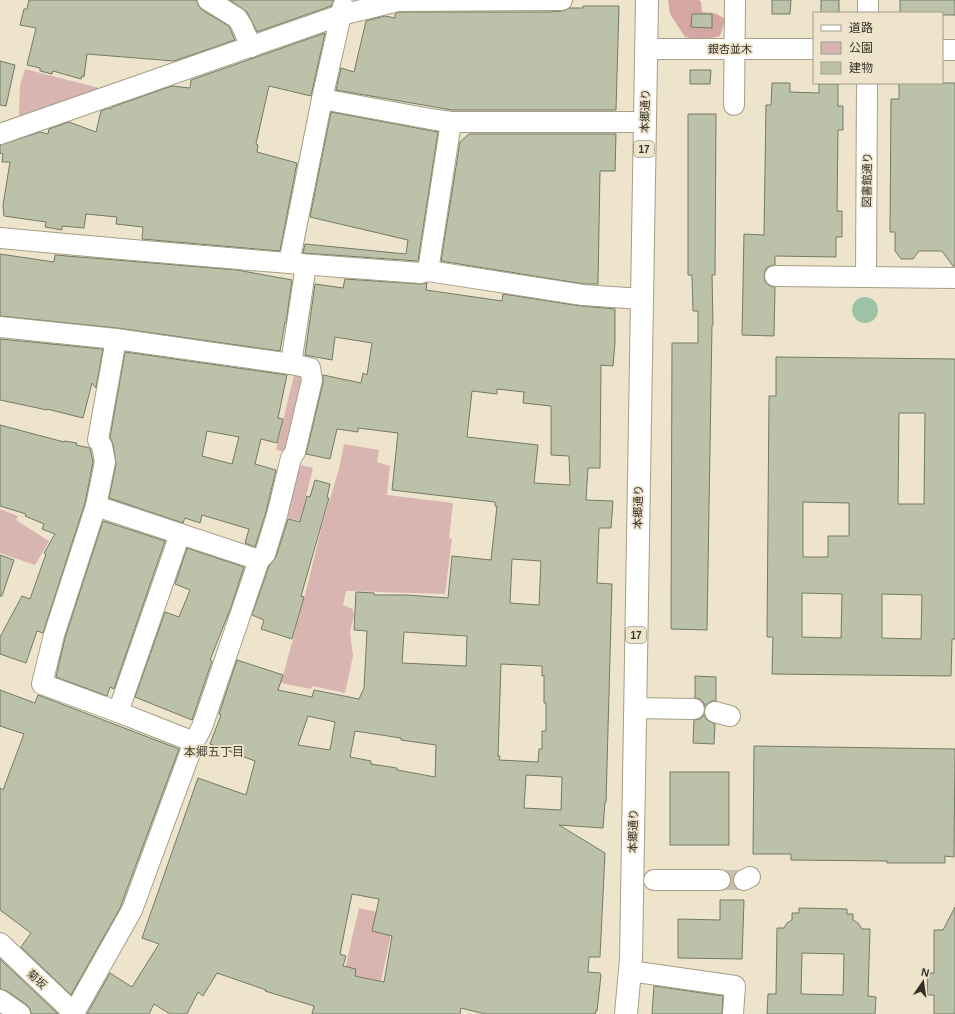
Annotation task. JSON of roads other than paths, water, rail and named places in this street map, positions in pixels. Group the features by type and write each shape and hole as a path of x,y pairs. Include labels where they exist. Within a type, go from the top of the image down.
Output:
{"highway":[{"name":"本郷通り","path":"626,1014 630,970 647,0"}],"street":[{"path":"208,0 237,18 251,47"},
{"path":"0,134 251,47 343,8 397,1 562,0"},
{"path":"868,0 868,12"},
{"path":"734,105 735,1"},
{"path":"291,364 297,264 322,99 343,8"},
{"name":"銀杏並木","path":"646,49 813,49"},
{"path":"943,50 955,50"},
{"name":"図書館通り","path":"866,277 868,84"},
{"path":"322,99 451,122 644,122"},
{"path":"428,271 451,122"},
{"path":"0,238 142,252 297,264 421,273 428,271 583,295 642,299"},
{"path":"775,276 955,278"},
{"path":"0,327 116,339 291,364 310,368 312,380 296,452 291,458 277,515 265,554 258,560 202,727 194,742 132,910 74,1014"},
{"path":"116,339 98,440 102,446 105,462 96,506 54,635 42,684 194,742"},
{"path":"96,506 258,560"},
{"path":"118,712 180,534"},
{"path":"635,708 694,709"},
{"path":"654,880 720,880"},
{"name":"菊坂","path":"0,943 74,1014"},
{"path":"630,970 735,986 733,1014"},
{"path":"0,1000 20,1014"}],"tunnel":[{"path":"720,880 744,880"}],"district":[{"name":"本郷五丁目","path":"214,752"}]}
